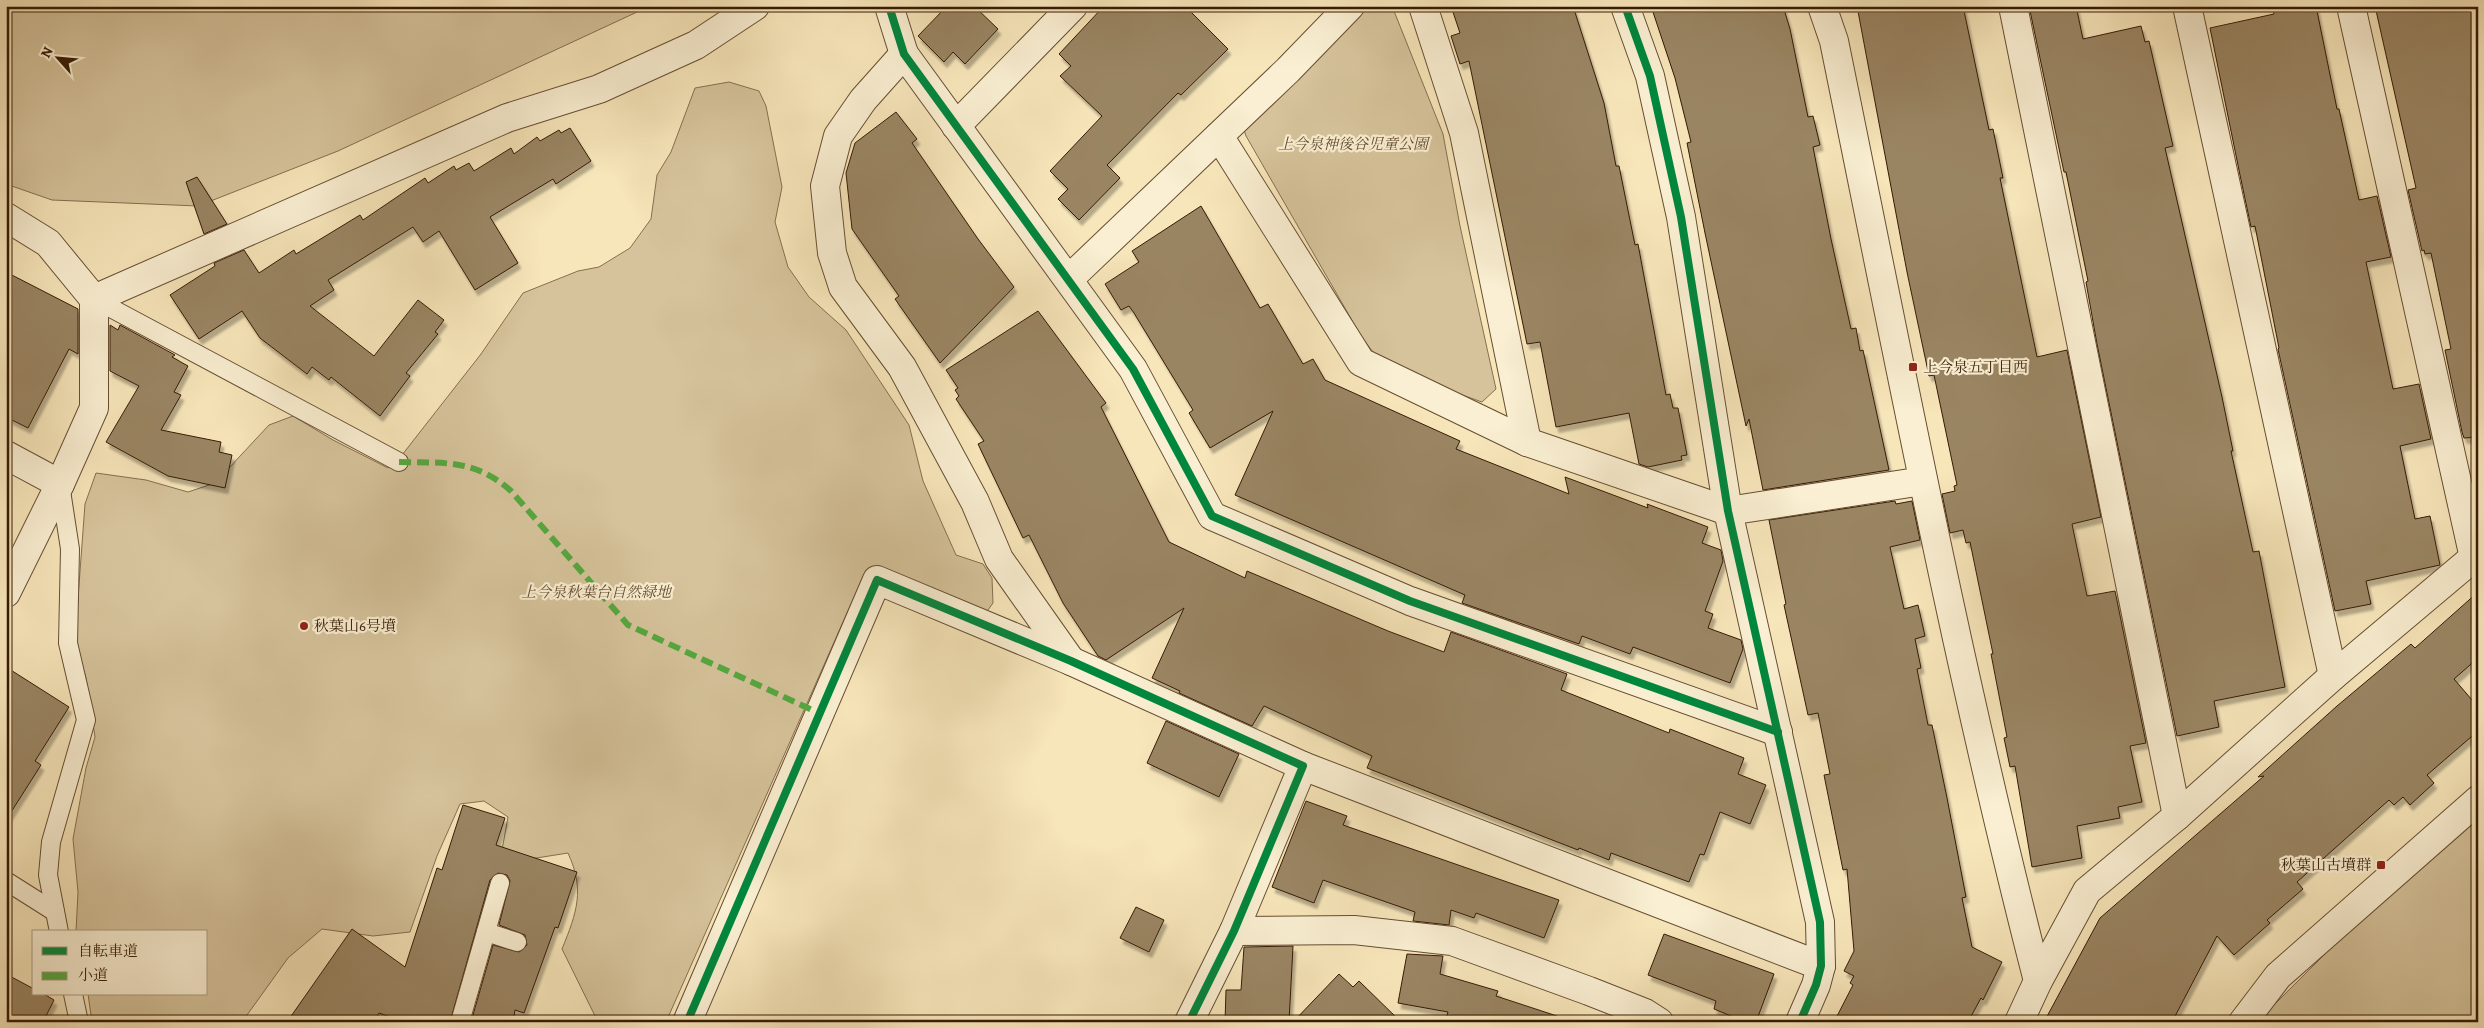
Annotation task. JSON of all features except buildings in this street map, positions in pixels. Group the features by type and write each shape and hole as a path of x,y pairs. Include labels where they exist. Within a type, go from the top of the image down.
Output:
{"street":[{"path":"94,299 506,118 599,89 696,45 755,6"},
{"path":"889,6 904,54 1134,369 1212,516 1410,601 1778,732"},
{"path":"956,126 1073,6"},
{"path":"1069,279 1220,136 1350,6"},
{"path":"1422,6 1464,133 1526,442"},
{"path":"1625,6 1650,76 1681,217 1728,511 1820,922 1821,966 1816,985 1800,1022"},
{"path":"1822,6 1834,41 1924,481 1998,827 2038,981"},
{"path":"2013,6 2177,816"},
{"path":"2187,6 2333,676"},
{"path":"2019,1022 2038,981 2087,891 2177,816 2333,676 2476,556 2351,6"},
{"path":"904,54 863,100 838,136 825,186 832,253 843,287 902,367 974,502 999,559 1071,661"},
{"path":"1220,136 1362,362 1526,442 1728,511 1924,481"},
{"path":"6,218 48,243 94,299 94,408 60,484 6,593"},
{"path":"6,455 60,484"},
{"path":"692,1022 688,1020 877,580 1071,661 1303,766 1821,966"},
{"path":"1189,1022 1234,931 1303,766"},
{"path":"2243,1022 2278,976 2478,800"},
{"path":"1234,931 1354,930 1452,941 1589,991 1645,1013 1659,1022"}],"lane":[{"path":"94,299 399,462"},
{"path":"60,484 70,549 68,643 86,720 51,842 48,875 60,930"},
{"path":"6,881 56,912"},
{"path":"460,1022 500,884"},
{"path":"486,932 517,942"},
{"path":"73,996 79,1022"}],"green space":[{"path":"6,6 650,6 338,151 198,206 52,200 6,184"},
{"name":"上今泉神後谷児童公園","path":"1360,6 1392,6 1443,134 1460,226 1496,389 1482,402 1448,390 1373,352 1361,336 1246,136 1243,127"},
{"name":"上今泉秋葉台自然緑地","path":"729,82 759,91 766,106 782,187 775,222 788,267 809,297 846,330 909,425 923,481 956,555 983,564 992,578 993,603 985,614 866,570 666,1022 598,1022 562,949 572,924 578,890 568,853 530,859 502,850 508,817 484,801 460,804 437,856 410,932 373,936 322,929 288,958 242,1022 92,1022 88,996 208,996 208,930 76,930 78,892 73,839 86,768 95,737 86,678 75,639 85,504 96,473 146,480 188,492 215,483 269,425 293,416 333,440 388,468 402,455 481,354 523,293 578,271 599,267 630,248 651,219 657,175 671,152 695,88"},
{"path":"2478,812 2478,1022 2257,1022 2381,898"}],"marked path":[{"path":"399,462 445,463 472,468 485,473 511,491 628,625 821,714"}],"cycle path":[{"path":"889,6 904,54 1133,369 1212,516 1410,601 1778,732"},
{"path":"1625,6 1650,76 1681,217 1728,511 1820,922 1821,966 1816,985 1800,1022"},
{"path":"692,1022 688,1020 877,580 1071,661 1303,766 1234,931 1189,1022"}],"place":[{"name":"上今泉五丁目西","path":"1913,367"},
{"name":"秋葉山6号墳","path":"304,626"},
{"name":"秋葉山古墳群","path":"2381,865"}]}
